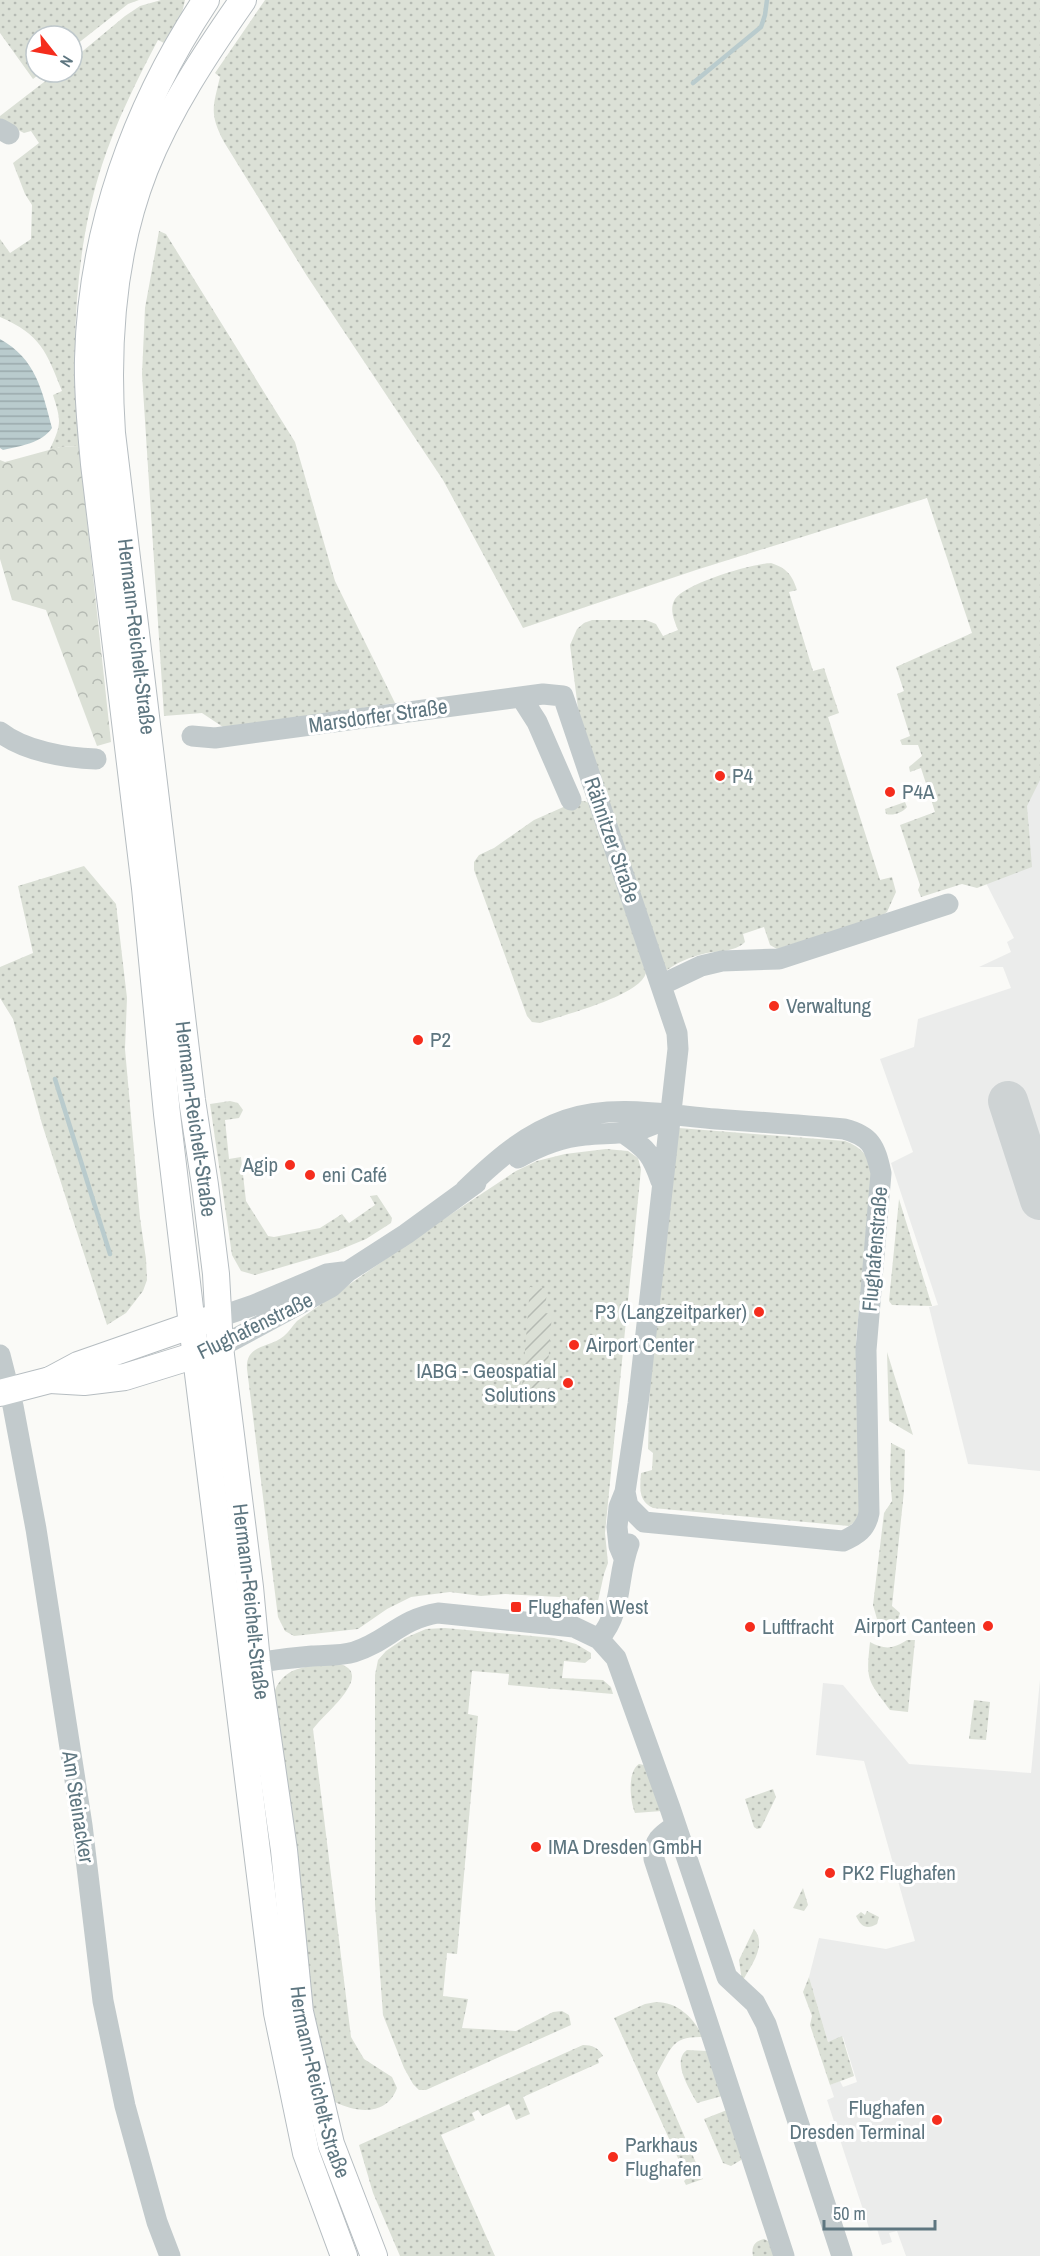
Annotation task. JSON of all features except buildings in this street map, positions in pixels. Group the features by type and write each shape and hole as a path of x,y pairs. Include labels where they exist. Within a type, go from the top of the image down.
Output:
{"main road":[{"name":"Hermann-Reichelt-Straße","path":"206,0 161,75 138,123 120,174 98,258 91,309 88,360 94,464 145,888 167,1114 196,1356 246,1664 284,1850 300,2012 331,2144 374,2256"},
{"name":"Hermann-Reichelt-Straße","path":"232,4 156,145 136,193 122,244 115,290 109,377 114,445 192,1100 216,1274 220,1347 250,1587 246,1664 277,2013 306,2153 344,2256"},
{"name":"Flughafenstraße","path":"5,1392 50,1380 78,1365 219,1317"},
{"name":"Flughafenstraße","path":"50,1380 84,1382 125,1377 220,1347"}],"street":[{"name":"Marsdorfer Straße","path":"192,736 215,738 543,694 563,696"},
{"name":"Rähnitzer Straße","path":"563,696 677,1033 678,1049 662,1184"},
{"path":"521,697 537,722 571,800"},
{"path":"0,732 9,740 66,758 96,759"},
{"path":"661,984 701,966 722,961 779,959 948,904"},
{"name":"Flughafenstraße","path":"465,1190 521,1141 567,1120 591,1114 617,1112 671,1115 844,1129 865,1137 873,1146 881,1173 866,1350 869,1513 867,1525 843,1541 644,1522"},
{"name":"Flughafenstraße","path":"220,1347 331,1287 347,1272 406,1234 465,1190 521,1156 562,1139 583,1135 625,1134 647,1128 671,1115"},
{"path":"624,1558 619,1546 617,1527 625,1492 638,1404 662,1184 648,1150 625,1134"},
{"name":"Flughafenstraße","path":"219,1317 327,1274 347,1272"},
{"name":"Am Steinacker","path":"0,1355 5,1392 36,1529 82,1825 103,2001 125,2106 157,2222 170,2256"},
{"path":"599,1639 612,1621 618,1603 624,1558 632,1537 644,1522 628,1506 625,1492"},
{"path":"246,1664 351,1653 375,1643 422,1615 438,1613 574,1627 599,1639 611,1651 619,1666 727,1977 755,2003 766,2024 842,2256"},
{"path":"675,1826 660,1836 655,1844 654,1859 784,2256"}],"shaded area":[{"path":"0,339 22,356 30,366 41,388 52,428 37,440 3,450 0,448"},
{"path":"1040,617 1040,1471 968,1464 929,1307 938,1305 891,1163 913,1152 880,1059 914,1047 918,1019 1011,988 1003,967 979,967 1011,952 1007,942 1014,938 986,883 965,875 896,667"},
{"path":"1040,1680 1040,2256 906,2256 897,2231 889,2233 892,2242 882,2245 877,2229 870,2231 827,2100 834,2097 830,2085 840,2081 843,2087 857,2082 843,2037 828,2042 809,1977 819,1938 886,1949 915,1941 864,1761 816,1755 823,1683 843,1685 909,1764 1031,1773"}],"green space":[{"path":"0,0 139,0 128,4 84,39 84,24 24,24 24,66 0,33"},
{"path":"161,0 185,0 182,13 166,44 158,40 120,117 95,187 85,232 76,323 75,371 79,446 60,447 49,451 59,424 53,395 62,391 40,346 25,331 0,317 0,239 10,253 31,239 32,205 25,194 13,163 39,143 31,131 24,133 0,121 0,116 41,84 84,84 84,50 140,6"},
{"path":"265,0 1040,0 1040,780 1027,806 1032,867 977,888 962,884 921,897 918,890 920,885 900,825 935,812 921,768 910,772 909,767 922,756 918,745 902,745 900,740 910,736 897,694 904,691 896,667 972,633 927,498 696,570 523,628 443,480 307,276 219,132 214,110 220,77 215,73"},
{"path":"159,231 166,234 295,442 335,581 395,703 226,729 202,713 164,716 142,374 145,308"},
{"path":"79,446 111,742 97,746 46,610 12,600 0,559 0,460 5,462 60,447"},
{"name":"P4","path":"771,563 788,572 795,584 797,590 789,592 813,671 824,668 839,713 828,717 880,880 892,877 896,892 887,912 880,917 777,949 770,945 764,927 743,934 745,942 741,946 693,957 667,970 662,968 579,717 570,645 577,629 592,620 646,620 656,624 663,636 678,630 672,607 675,599 681,593 720,575"},
{"path":"577,801 587,802 593,808 646,973 641,981 616,997 540,1023 532,1022 527,1016 474,870 474,862 479,855 494,848 534,820"},
{"path":"905,802 907,807 903,811 886,814 885,809"},
{"path":"84,866 116,904 127,998 125,1049 140,1218 146,1259 147,1280 143,1291 126,1313 107,1325 42,1124 13,1019 0,998 0,967 33,953 18,886"},
{"path":"230,1101 238,1103 243,1110 239,1118 225,1120 229,1159 241,1157 246,1201 268,1236 274,1237 320,1228 342,1214 349,1223 375,1205 370,1196 377,1195 392,1218 391,1223 366,1239 337,1251 255,1275 241,1271 232,1255 210,1104"},
{"name":"P3 (Langzeitparker)","path":"679,1128 845,1141 860,1149 871,1165 873,1171 856,1340 862,1473 860,1509 856,1521 849,1526 653,1508 642,1498 641,1473 652,1470 653,1453 648,1449 651,1341"},
{"path":"606,1149 628,1151 638,1158 641,1169 605,1533 608,1563 598,1601 586,1605 559,1597 505,1594 481,1596 450,1592 411,1597 387,1609 358,1629 294,1636 285,1631 278,1617 247,1369 250,1355 284,1336 297,1321 516,1171 537,1161 565,1154"},
{"path":"899,1199 932,1306 892,1305 889,1301"},
{"path":"530,1287 547,1289 545,1313 552,1314 545,1402 521,1400"},
{"path":"887,1352 913,1435 889,1421"},
{"path":"891,1443 905,1450 904,1491 892,1606 900,1613 897,1623 883,1625 877,1619 873,1605 884,1513 892,1501"},
{"path":"445,1628 554,1638 576,1644 591,1653 591,1658 585,1663 564,1661 562,1678 603,1680 611,1687 613,1694 508,1685 509,1674 472,1671 468,1714 478,1716 457,1954 447,1953 443,1996 468,1999 462,2028 516,2031 553,2012 562,2011 569,2015 571,2025 426,2090 419,2090 404,2068 383,2015 375,1904 375,1675 378,1660 386,1651 405,1638 426,1629"},
{"path":"907,1640 915,1640 908,1712 890,1710 870,1679 868,1665 870,1642 889,1647"},
{"path":"336,1663 348,1668 352,1675 350,1684 336,1704 313,1729 351,2037 364,2059 392,2077 397,2088 386,2104 370,2110 344,2106 335,2102 325,2080 301,1932 273,1696 277,1686 290,1673 307,1667"},
{"path":"974,1700 990,1702 986,1740 969,1739"},
{"path":"639,1764 644,1765 662,1811 635,1813 631,1780"},
{"path":"773,1789 776,1797 761,1828 757,1829 754,1827 745,1799"},
{"path":"803,1888 808,1905 804,1911 793,1908"},
{"path":"867,1911 879,1917 877,1924 867,1927 860,1923 856,1916 861,1912 865,1915"},
{"path":"754,1929 758,1935 758,1949 742,1982 739,1960"},
{"path":"809,1977 828,2042 842,2036 854,2076 830,2085 810,2025 812,2016 803,1992"},
{"path":"656,2002 671,2005 684,2012 703,2037 678,2041 657,2073 703,2179 686,2185 684,2181 687,2178 614,2018 645,2004"},
{"path":"583,2045 592,2046 599,2051 603,2056 598,2059 599,2063 523,2097 530,2114 516,2120 509,2104 482,2116 478,2110 472,2113 475,2120 441,2135 495,2256 400,2256 373,2193 359,2145"},
{"path":"687,2050 707,2051 722,2096 697,2103 681,2068 683,2055"},
{"path":"727,2110 743,2156 731,2166 723,2163 704,2119"},
{"path":"764,2239 770,2242 775,2256 753,2256 754,2244"}],"waterway":[{"path":"693,83 761,27 767,0"},
{"path":"55,1079 110,1254"}],"taxiway":[{"path":"1008,1101 1040,1200"}],"place":[{"name":"P4","path":"720,776"},
{"name":"P4A","path":"890,792"},
{"name":"Verwaltung","path":"774,1006"},
{"name":"P2","path":"418,1040"},
{"name":"Agip","path":"290,1165"},
{"name":"eni Café","path":"310,1175"},
{"name":"P3 (Langzeitparker)","path":"759,1312"},
{"name":"Airport Center","path":"574,1345"},
{"name":"IABG - Geospatial Solutions","path":"568,1383"},
{"name":"Flughafen West","path":"516,1607"},
{"name":"Airport Canteen","path":"988,1626"},
{"name":"Luftfracht","path":"750,1627"},
{"name":"IMA Dresden GmbH","path":"536,1847"},
{"name":"PK2 Flughafen","path":"830,1873"},
{"name":"Flughafen Dresden Terminal","path":"937,2120"},
{"name":"Parkhaus Flughafen","path":"613,2157"}]}
